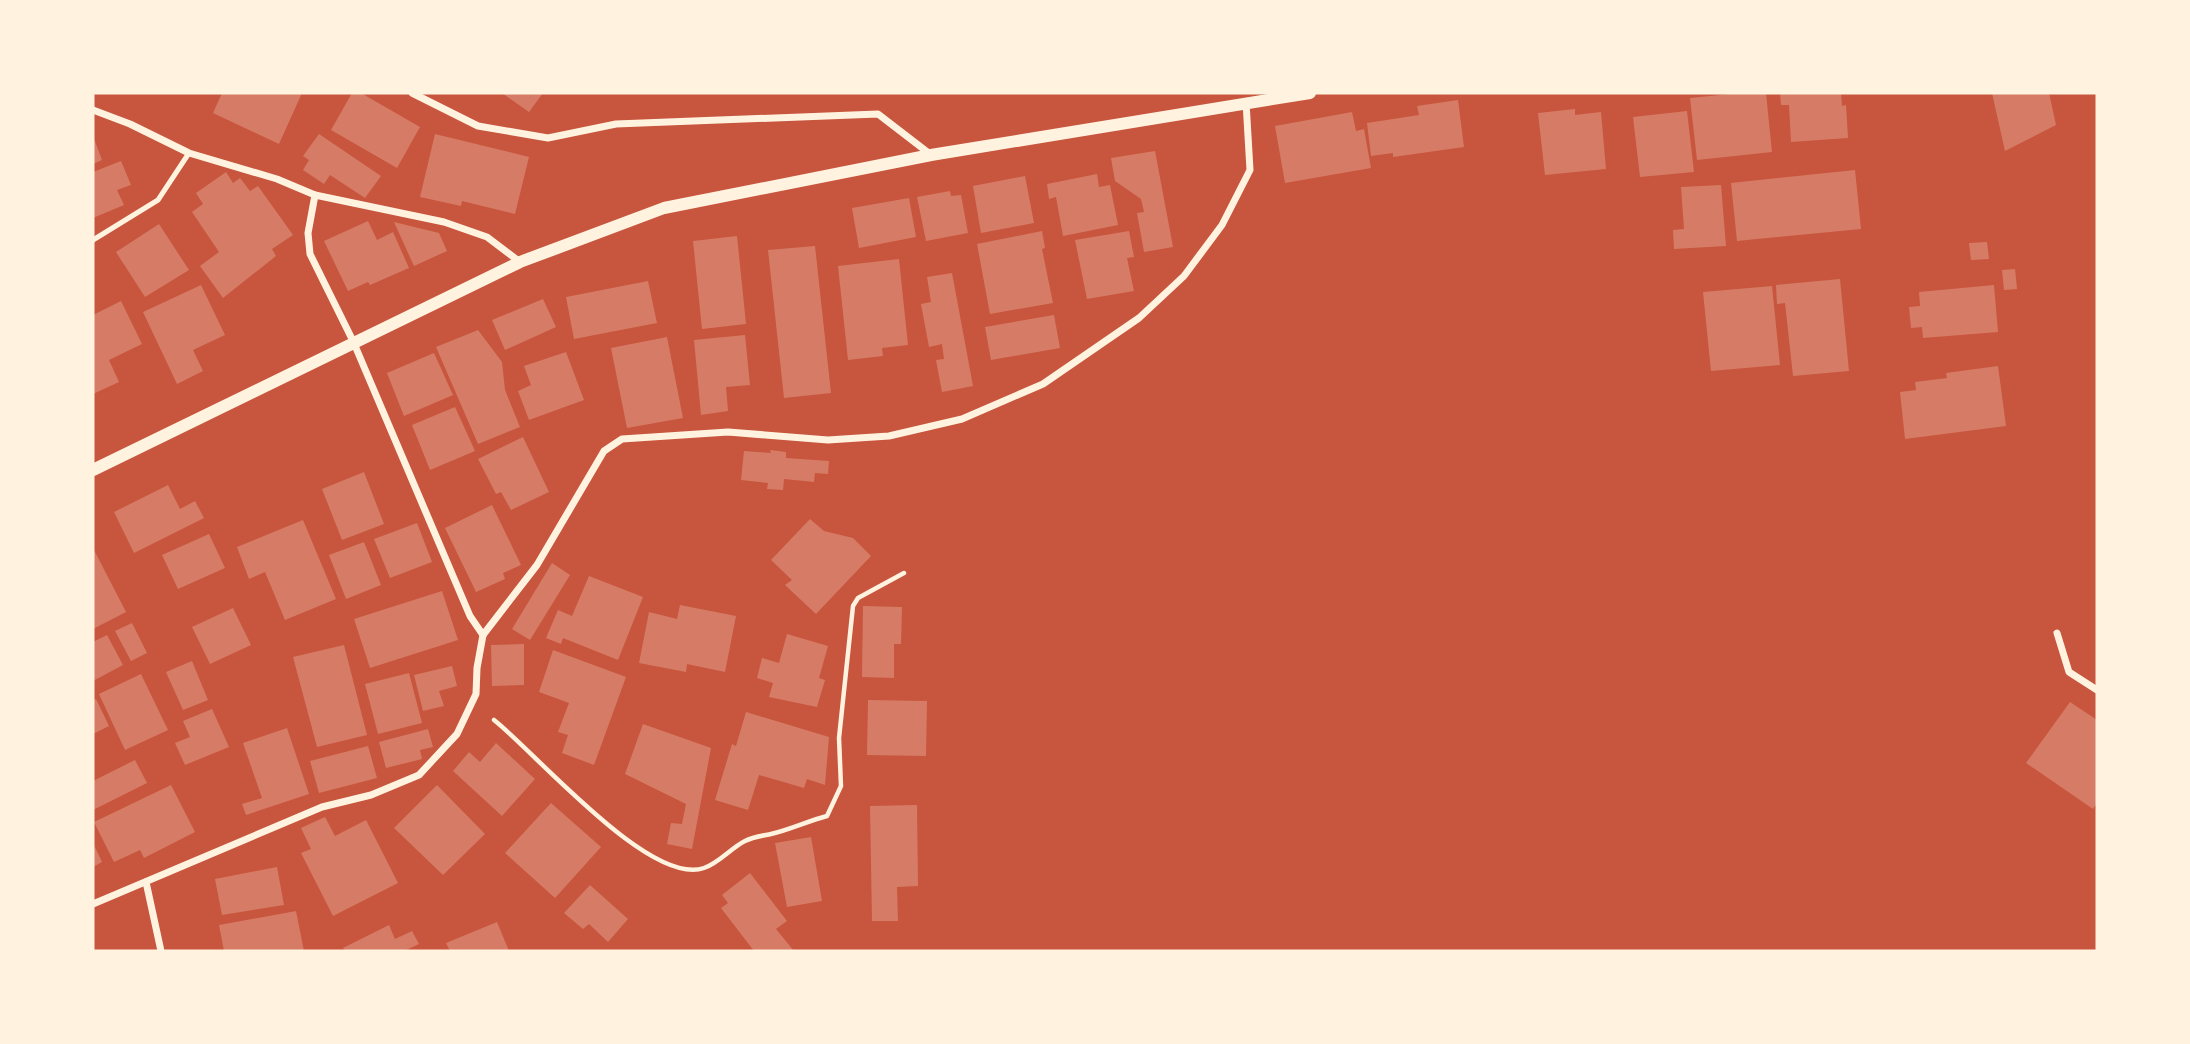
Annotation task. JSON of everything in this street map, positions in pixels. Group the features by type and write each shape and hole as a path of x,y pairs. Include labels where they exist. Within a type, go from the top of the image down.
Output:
{"street":[{"path":"412,93 478,126 548,138 616,124 878,114 932,155"},
{"path":"93,470 353,341 520,262 664,208 932,155 1246,101 1310,93"},
{"path":"93,904 322,807 372,795 419,775 457,734 476,694 483,635 537,565 604,451 622,439 728,432 828,440 889,436 962,419 1043,384 1139,318 1184,276 1222,225 1250,170 1246,101"},
{"path":"93,110 189,153 277,179 314,195 444,222 487,237 520,262"},
{"path":"314,195 308,233 310,254 353,341 470,616 483,635"},
{"path":"2057,634 2069,672 2097,690"},
{"path":"146,882 161,951"}],"lane":[{"path":"93,240 159,200 189,153"}],"path":[{"path":"476,694 489,716 517,738 614,832 657,858 681,867 704,869 754,837 773,834 827,816 841,786 839,738 853,606 858,598 904,573"}],"building":[{"path":"222,93 302,93 279,144 213,113"},
{"path":"352,93 361,93 420,127 397,168 331,130"},
{"path":"502,93 543,93 529,112"},
{"path":"1766,93 1772,152 1697,160 1690,98"},
{"path":"1780,93 1841,93 1842,106 1846,105 1848,138 1791,142 1789,105 1781,105"},
{"path":"1992,93 2049,93 2056,125 2005,151"},
{"path":"1458,100 1464,147 1393,157 1393,153 1371,156 1367,123 1419,115 1417,106"},
{"path":"1575,109 1575,115 1601,112 1606,169 1545,175 1538,113"},
{"path":"1687,111 1694,172 1640,177 1633,117"},
{"path":"1352,112 1356,131 1364,129 1371,168 1285,183 1275,126"},
{"path":"319,134 381,176 365,198 330,175 324,184 303,170 309,160 303,156"},
{"path":"435,134 529,157 515,214 462,201 461,206 420,197"},
{"path":"93,136 102,160 93,164"},
{"path":"1155,151 1173,247 1144,252 1137,213 1144,212 1141,199 1115,181 1111,158"},
{"path":"121,161 131,185 117,190 124,205 93,218 93,172"},
{"path":"1855,170 1861,229 1737,241 1731,183"},
{"path":"226,172 233,183 240,178 250,191 258,186 293,235 272,249 276,256 223,298 200,266 219,252 192,212 203,204 196,193"},
{"path":"1097,174 1099,187 1110,185 1118,225 1063,236 1056,197 1049,199 1047,184"},
{"path":"1025,176 1034,223 981,233 973,186"},
{"path":"1721,185 1726,246 1674,249 1673,230 1684,229 1681,187"},
{"path":"950,191 951,196 961,195 968,233 926,241 917,197"},
{"path":"909,198 916,237 859,248 852,208"},
{"path":"368,221 377,240 393,232 409,268 370,285 368,282 348,291 324,241"},
{"path":"394,222 439,233 447,251 414,266"},
{"path":"159,224 189,270 145,297 116,252"},
{"path":"1042,231 1045,248 1042,249 1053,303 990,314 977,244"},
{"path":"1129,231 1134,257 1127,258 1134,291 1087,299 1075,240"},
{"path":"737,236 746,324 702,329 693,241"},
{"path":"1987,242 1989,259 1971,260 1969,243"},
{"path":"815,246 831,393 784,398 768,250"},
{"path":"899,259 908,345 882,348 883,356 848,360 838,266"},
{"path":"2015,269 2017,289 2004,290 2002,270"},
{"path":"952,273 973,386 942,392 936,360 944,359 942,344 929,347 921,304 931,302 927,277"},
{"path":"1840,279 1849,371 1793,376 1785,303 1777,304 1776,285"},
{"path":"648,281 657,323 574,339 566,297"},
{"path":"201,285 225,335 193,350 203,371 177,384 143,312"},
{"path":"1994,285 1998,332 1923,338 1922,327 1911,328 1909,307 1920,306 1919,292"},
{"path":"1772,286 1780,365 1711,371 1703,292"},
{"path":"543,299 556,327 505,350 492,320"},
{"path":"121,301 142,344 109,360 119,382 93,394 93,315"},
{"path":"1054,315 1060,348 991,360 985,327"},
{"path":"478,330 502,362 505,390 520,427 478,444 436,347"},
{"path":"745,335 750,385 726,387 728,411 701,415 694,340"},
{"path":"667,337 683,418 627,428 611,348"},
{"path":"566,352 584,400 529,420 518,391 531,385 524,366"},
{"path":"434,353 453,395 404,416 387,373"},
{"path":"1998,366 2006,426 1905,439 1900,392 1916,390 1915,382 1947,378 1946,373"},
{"path":"455,407 475,451 430,470 412,425"},
{"path":"523,437 549,492 511,510 501,492 496,494 478,459"},
{"path":"770,450 786,452 786,458 829,461 828,474 815,473 814,482 784,479 783,490 767,489 768,483 741,480 744,451 771,453"},
{"path":"364,472 384,524 342,540 322,489"},
{"path":"168,485 180,509 195,501 204,518 134,553 114,512"},
{"path":"492,505 521,565 503,573 505,579 476,592 445,528"},
{"path":"810,519 824,531 853,538 871,556 816,614 785,585 792,580 771,560"},
{"path":"303,520 336,599 285,620 265,572 249,579 237,547"},
{"path":"417,523 432,562 390,578 374,539"},
{"path":"209,534 225,568 178,589 162,555"},
{"path":"364,542 381,585 346,599 329,555"},
{"path":"93,548 126,612 93,629"},
{"path":"552,563 570,575 530,640 512,629"},
{"path":"589,576 643,597 618,660 563,638 561,644 546,638 558,610 572,616"},
{"path":"442,591 458,640 370,668 354,619"},
{"path":"680,605 736,616 725,672 687,664 686,672 639,663 649,612 677,619"},
{"path":"863,606 902,607 901,644 894,644 894,678 862,677"},
{"path":"233,608 251,645 210,664 192,627"},
{"path":"132,623 147,653 131,661 115,631"},
{"path":"787,634 828,646 819,678 825,680 817,707 769,697 773,683 757,678 762,658 779,663"},
{"path":"107,635 123,665 93,681 93,642"},
{"path":"524,644 524,685 492,686 491,645"},
{"path":"344,645 367,735 317,747 293,657"},
{"path":"553,650 626,677 594,765 562,753 568,735 558,732 569,703 539,692"},
{"path":"192,661 208,700 183,710 166,672"},
{"path":"452,666 457,686 439,691 444,706 423,711 414,675"},
{"path":"409,673 422,723 378,734 365,684"},
{"path":"141,674 168,730 125,750 99,694"},
{"path":"96,699 109,726 93,734 93,701"},
{"path":"868,700 927,701 926,756 867,755"},
{"path":"2070,702 2097,720 2097,803 2093,809 2026,763"},
{"path":"212,709 229,747 185,765 175,743 190,737 183,721"},
{"path":"746,712 829,737 825,785 807,779 804,788 759,775 748,810 715,800 732,744 736,746"},
{"path":"643,724 711,748 692,849 667,844 671,823 682,824 686,804 625,774"},
{"path":"287,728 309,794 246,815 242,804 262,798 243,743"},
{"path":"428,729 433,747 420,750 422,759 386,768 379,742"},
{"path":"496,743 535,779 502,816 453,771 469,752 480,762"},
{"path":"368,746 377,778 319,793 310,761"},
{"path":"135,760 147,783 93,810 93,781"},
{"path":"171,785 195,832 144,858 140,850 114,862 94,822"},
{"path":"437,785 485,834 443,875 394,828"},
{"path":"551,803 601,847 555,898 505,853"},
{"path":"917,805 918,886 897,887 898,921 872,921 870,806"},
{"path":"325,817 335,836 366,820 398,883 333,916 301,853 311,849 301,828"},
{"path":"811,837 822,901 787,907 775,843"},
{"path":"93,843 102,862 93,867"},
{"path":"277,867 284,905 222,915 215,879"},
{"path":"750,873 787,921 776,929 794,951 754,951 721,908 728,903 722,895"},
{"path":"590,885 628,919 608,942 589,924 583,929 564,913"},
{"path":"296,911 304,951 224,951 219,925"},
{"path":"497,922 509,951 450,951 446,943"},
{"path":"389,925 395,939 412,931 419,944 404,951 345,951 343,948"}]}
